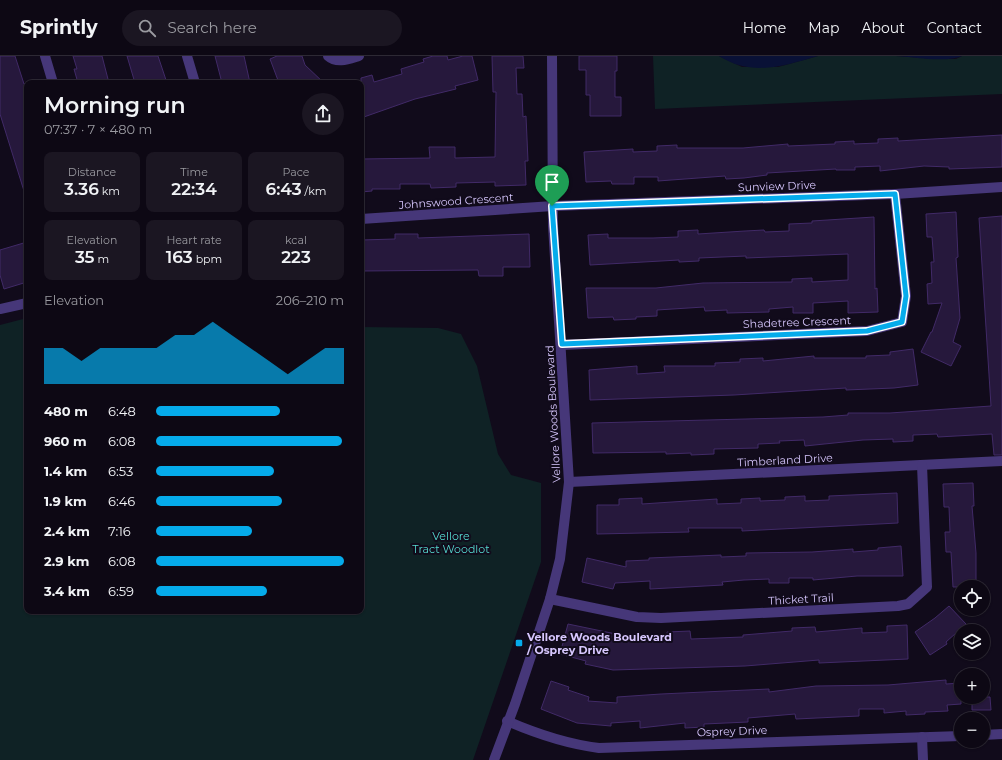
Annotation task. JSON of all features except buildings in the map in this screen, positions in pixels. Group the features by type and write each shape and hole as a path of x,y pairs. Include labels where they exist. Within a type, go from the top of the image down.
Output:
{"street":[{"path":"45,56 52,80"},
{"path":"187,56 194,80"},
{"path":"328,56 332,59 343,60 359,56"},
{"name":"Vellore Woods Boulevard","path":"494,760 507,721 515,704 550,598 560,559 569,482 562,344 552,206 552,56"},
{"name":"Sunview Drive","path":"552,206 895,194 1002,187"},
{"name":"Shadetree Crescent","path":"562,344 867,331 902,322 906,296 895,194"},
{"name":"Johnswood Crescent","path":"364,219 552,206"},
{"path":"0,309 24,304"},
{"name":"Timberland Drive","path":"569,482 1002,461"},
{"name":"Thicket Trail","path":"550,598 637,617 661,618 898,606 908,604 927,587 922,465"},
{"name":"Osprey Drive","path":"507,721 556,740 579,746 599,748 954,736"},
{"path":"990,735 1002,734"},
{"path":"922,737 923,760"}],"green space":[{"path":"653,56 719,56 742,67 778,67 818,56 896,56 956,59 962,56 1002,56 1002,94 655,109"},
{"name":"Vellore Tract Woodlot","path":"24,319 24,614 364,614 364,327 438,328 461,334 477,366 498,454 511,475 541,483 541,562 473,760 0,760 0,325"}],"water":[{"path":"719,56 818,56 780,66 756,68 743,66"},
{"path":"896,56 962,56 948,59 930,59"}],"place":[{"name":"Vellore Woods Boulevard / Osprey Drive","path":"519,643"}],"route":[{"path":"895,194 906,296 905,314 902,322 886,328 867,331 562,344 552,206 895,194"}]}
